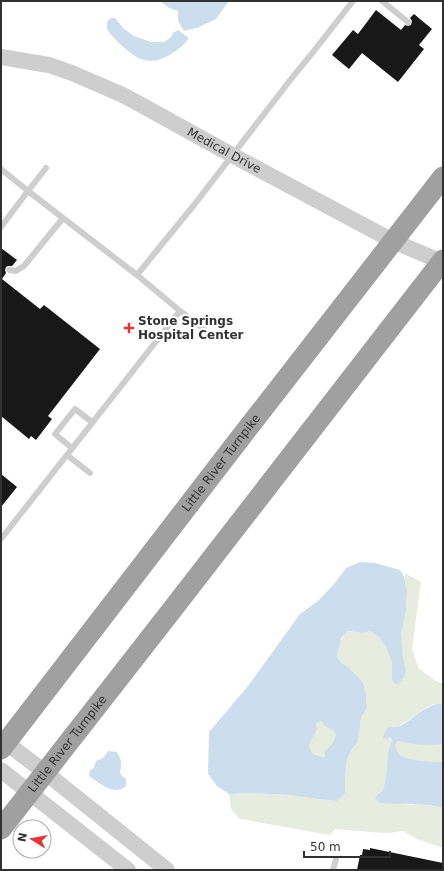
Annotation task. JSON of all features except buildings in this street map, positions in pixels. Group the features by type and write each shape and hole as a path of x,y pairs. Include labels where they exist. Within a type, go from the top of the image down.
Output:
{"highway":[{"name":"Little River Turnpike","path":"2,744 443,177"},
{"name":"Little River Turnpike","path":"1,829 176,606 442,261"}],"street":[{"name":"Medical Drive","path":"1,57 49,65 125,96 393,241 442,261"},
{"path":"2,744 46,773 167,870"},
{"path":"1,770 128,870"}],"lane":[{"path":"137,276 353,1"},
{"path":"382,1 408,22"},
{"path":"1,227 46,168"},
{"path":"1,169 204,329"},
{"path":"9,270 16,271 24,266 63,218"},
{"path":"1,539 180,311"},
{"path":"72,448 56,434 75,409 92,422"},
{"path":"67,455 90,473"},
{"path":"333,870 336,859"}],"shaded area":[{"path":"405,573 421,582 412,649 419,669 443,684 443,704 431,705 400,726 394,728 389,737 392,739 388,752 383,791 378,794 388,803 411,805 420,804 443,808 443,848 417,839 403,831 388,833 335,829 330,835 240,819 231,809 229,794 250,793 289,795 337,801 345,794 347,760 352,749 358,742 361,718 367,709 366,694 363,682 341,662 337,655 339,645 348,631 363,633 370,631 379,637 386,647 392,663 392,680 397,686 406,669 400,633 406,611 407,600"},
{"path":"321,721 336,734 332,744 325,751 326,757 313,754 309,746 317,729 316,723"},
{"path":"398,741 412,744 443,744 443,762 420,761 403,757 399,754 395,746"}],"water":[{"path":"160,1 229,1 216,19 197,28 184,31 178,21 178,11 169,8"},
{"path":"111,18 115,18 124,29 134,36 151,42 164,42 178,30 189,38 178,49 163,58 149,61 143,60 131,53 110,34 107,28 107,22"},
{"path":"360,562 375,563 400,570 404,577 407,590 406,611 401,633 403,657 406,669 404,677 397,686 392,680 392,663 386,647 379,637 370,631 363,633 348,631 341,638 337,656 341,662 363,682 366,694 367,709 361,718 358,742 352,749 347,760 345,794 337,801 289,795 250,793 229,794 217,786 208,774 209,732 248,686 300,614 318,601 335,583 346,568","holes":["321,721 336,734 332,744 325,751 325,757 313,754 309,746 317,729 316,723"]},
{"path":"436,704 443,704 443,744 426,745 398,741 395,746 399,754 408,759 443,762 443,808 419,804 380,803 375,798 383,791 388,752 392,739 389,737 387,739 383,738 386,730 389,727 398,727 402,725 424,710"},
{"path":"108,751 117,752 121,760 120,774 126,779 126,786 122,789 113,790 89,776 90,770 94,768 97,761 104,757"}],"place":[{"name":"Stone Springs Hospital Center","path":"129,328"}]}
